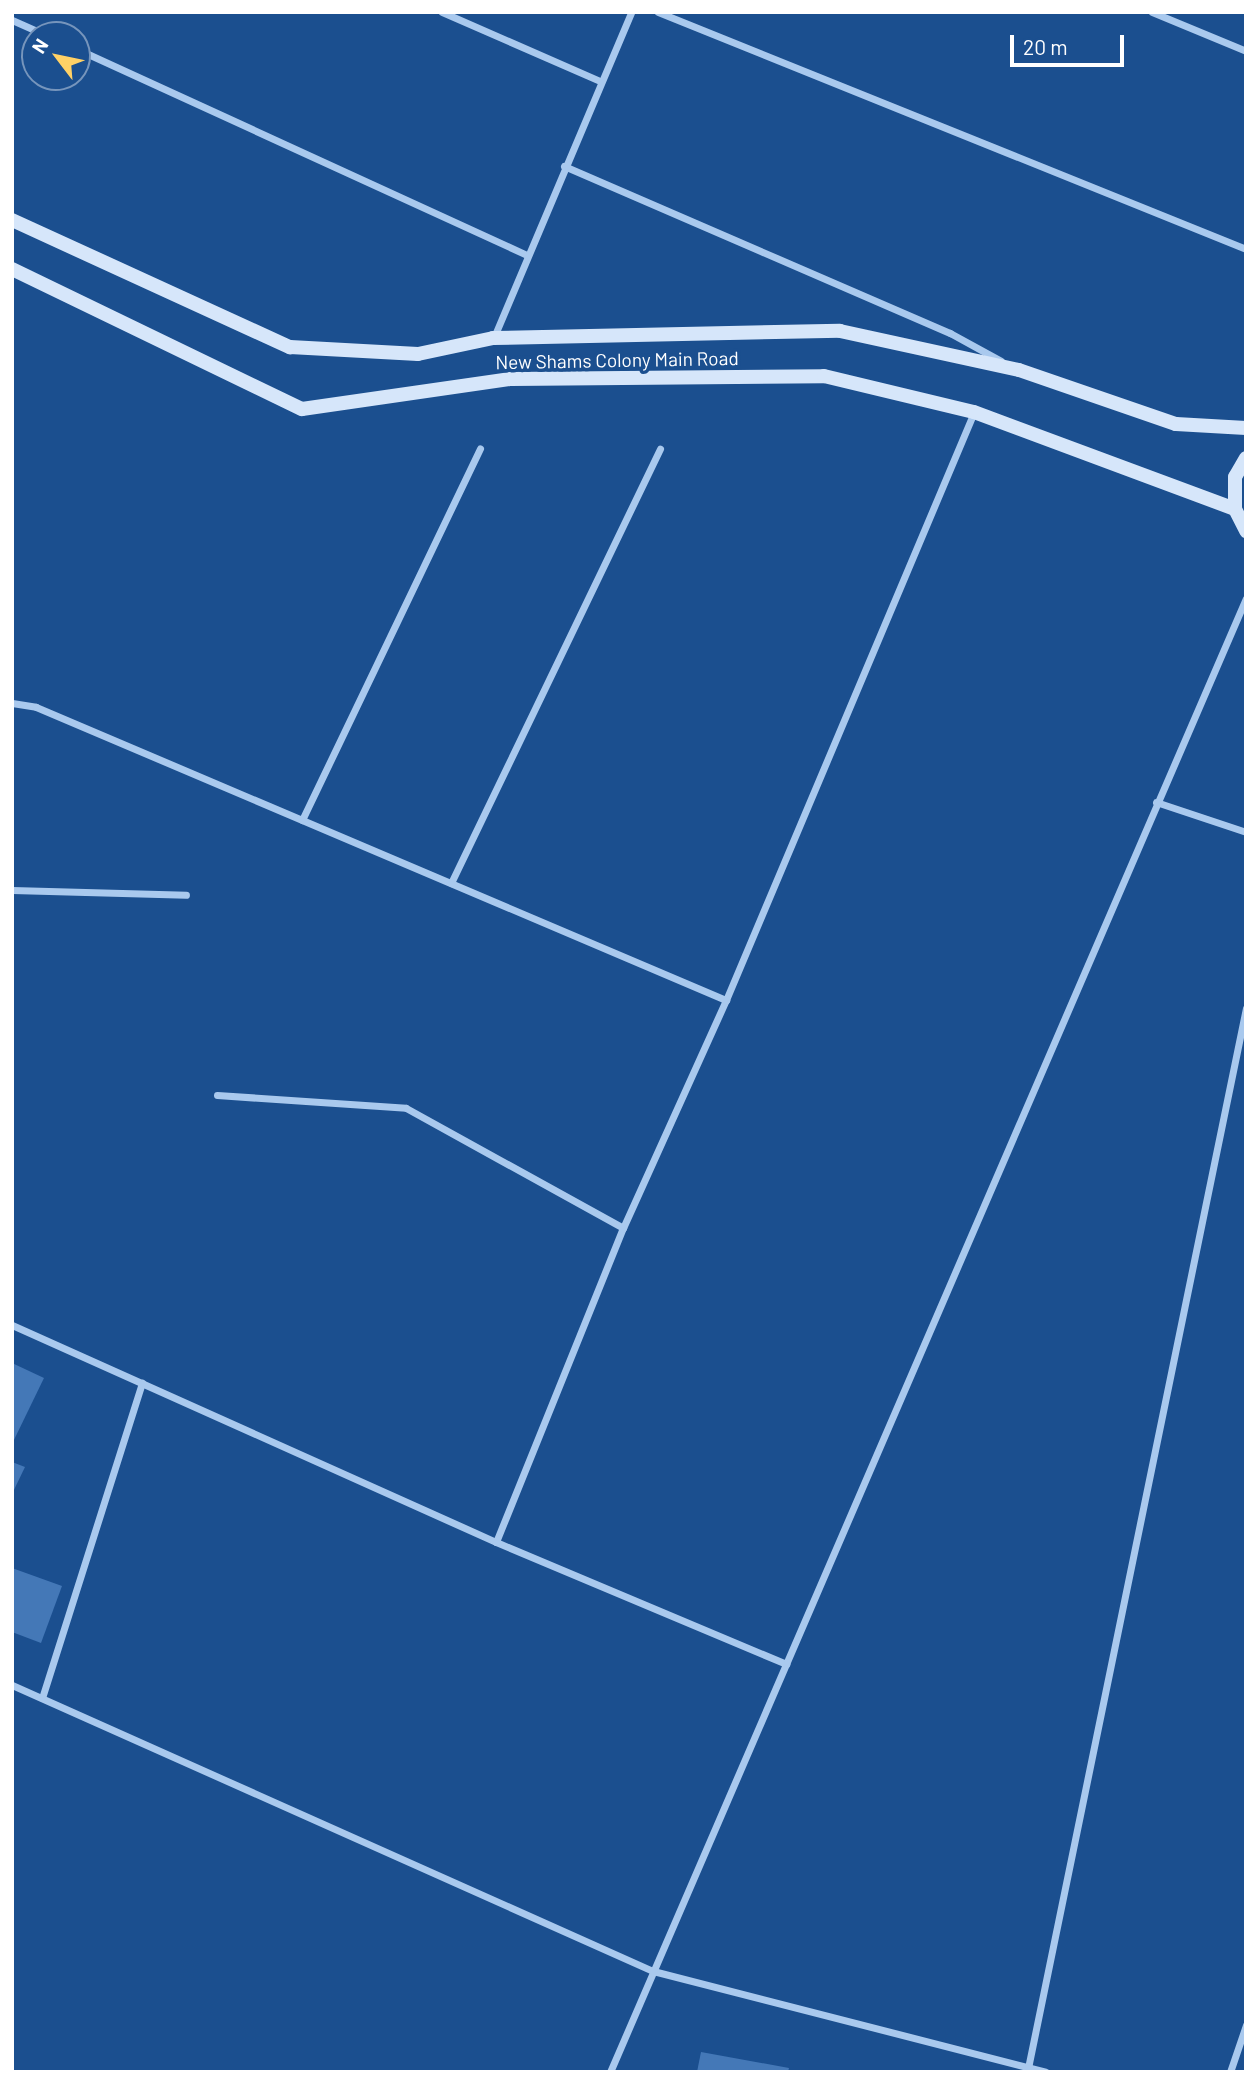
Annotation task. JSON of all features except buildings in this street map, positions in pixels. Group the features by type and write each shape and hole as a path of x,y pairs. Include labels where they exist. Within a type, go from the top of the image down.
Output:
{"main road":[{"name":"New Shams Colony Main Road","path":"12,220 290,348 418,354 493,338 840,331 1018,370 1176,424 1246,428"},
{"name":"New Shams Colony Main Road","path":"12,269 302,409 511,379 824,376 974,412 1236,509"},
{"path":"1246,458 1236,477 1236,509 1246,531"}],"street":[{"path":"442,12 600,81"},
{"path":"493,338 631,12"},
{"path":"658,12 1246,249"},
{"path":"1152,12 1246,51"},
{"path":"91,55 527,256"},
{"path":"564,166 950,333 1018,370"},
{"path":"496,1542 623,1228 726,1000 974,412"},
{"path":"303,820 480,448"},
{"path":"451,883 660,449"},
{"path":"610,2072 1246,597"},
{"path":"12,703 36,707 726,1000"},
{"path":"1156,802 1246,832"},
{"path":"12,890 187,895"},
{"path":"1028,2068 1246,1008"},
{"path":"217,1095 406,1108 623,1228"},
{"path":"12,1325 496,1542 786,1664"},
{"path":"41,1698 142,1381"},
{"path":"12,1685 653,1971 1045,2072"},
{"path":"1230,2072 1246,2025"}]}
